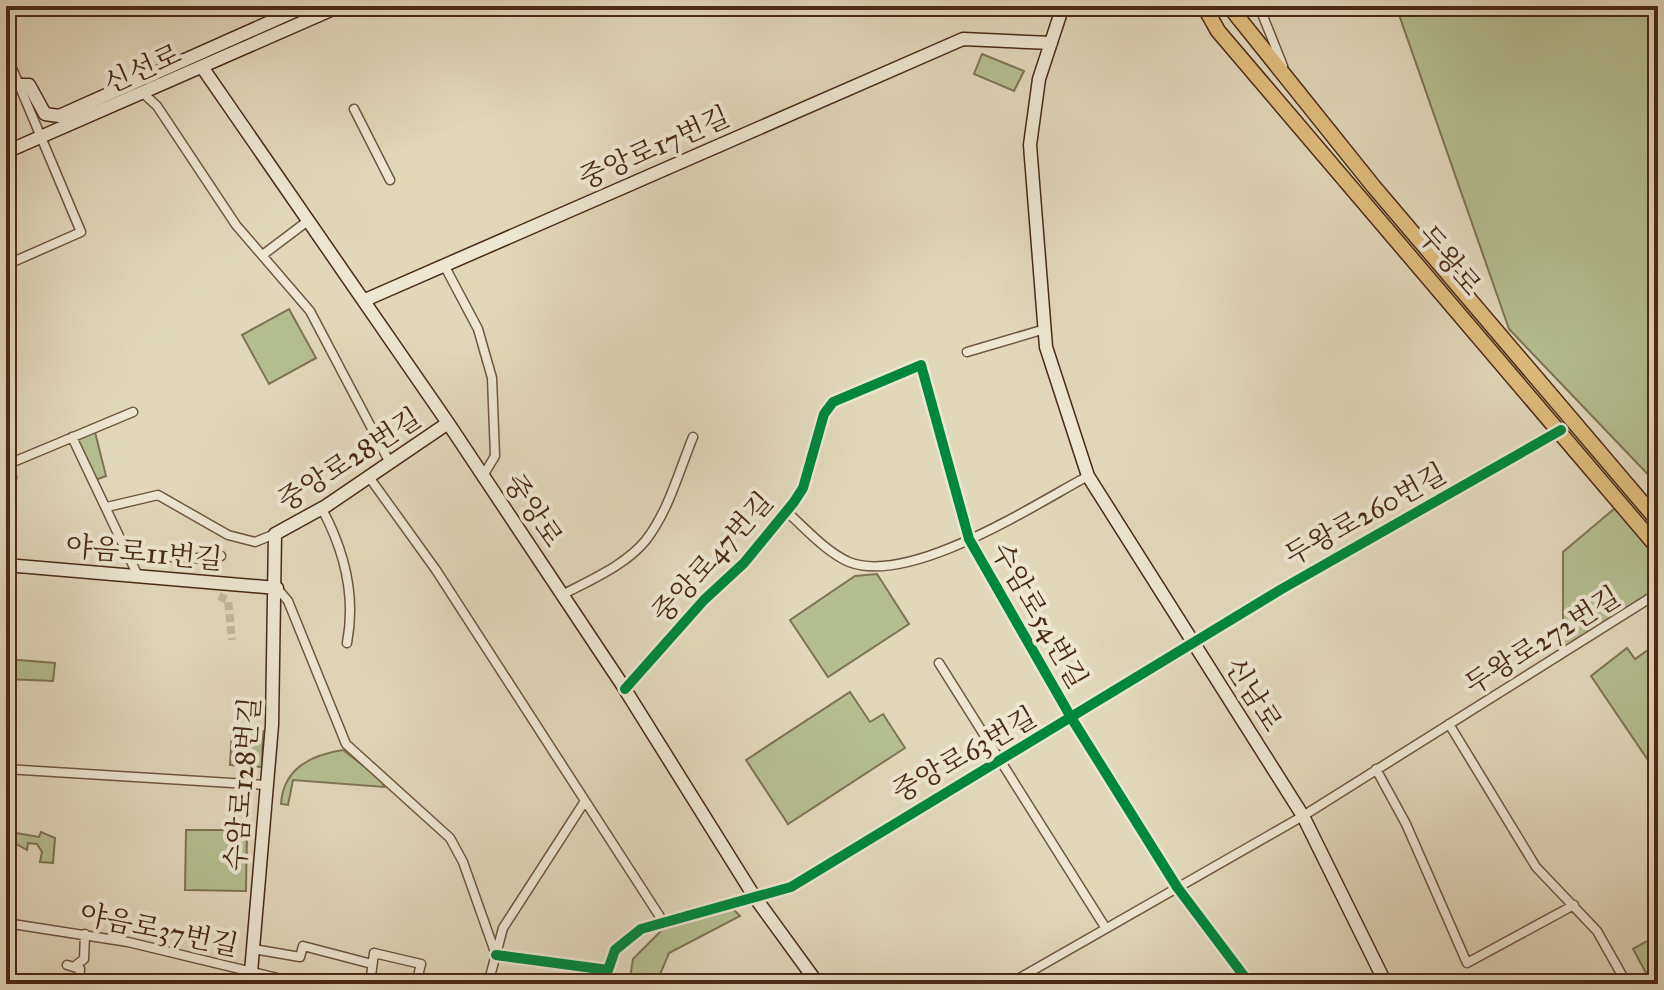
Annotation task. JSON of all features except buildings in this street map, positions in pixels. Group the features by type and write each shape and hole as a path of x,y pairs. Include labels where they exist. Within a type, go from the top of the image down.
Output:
{"main road":[{"name":"두왕로","path":"1204,6 1218,31 1561,430 1658,548"},
{"path":"1229,6 1291,86 1658,521"}],"street":[{"name":"신선로","path":"63,114 306,6"},
{"name":"신선로","path":"6,152 340,6"},
{"name":"신남로","path":"1063,6 1039,79 1030,145 1046,347 1088,476 1303,816 1386,984"},
{"path":"1259,6 1291,86"},
{"name":"중앙로17번길","path":"365,300 963,39 1051,43"},
{"path":"6,54 81,232 6,265"},
{"name":"중앙로","path":"202,67 448,423 625,689 754,896 818,984"},
{"path":"20,85 29,85 45,114 63,114"},
{"path":"144,94 157,106 236,225 310,311 390,463"},
{"path":"354,109 390,180"},
{"path":"39,138 63,114"},
{"path":"264,254 309,220"},
{"path":"444,265 478,329 492,378 495,456 483,476"},
{"path":"967,352 1045,329"},
{"name":"중앙로47번길","path":"625,689 704,600 744,563 787,512 803,488 824,414 833,402 921,365"},
{"name":"수암로54번길","path":"921,365 969,539 1072,719 1177,887 1250,984"},
{"path":"6,501 9,502 12,477 6,466 133,412"},
{"name":"중앙로28번길","path":"275,534 322,509 448,423"},
{"name":"두왕로260번길","path":"1194,645 1280,590 1561,430"},
{"path":"72,437 138,576"},
{"path":"562,595 609,569 645,542 664,512 693,437"},
{"path":"787,512 820,541 856,563 895,564 922,559 969,539 1088,476"},
{"path":"369,477 436,570 664,923"},
{"path":"107,507 158,495 228,535 255,542 275,534"},
{"path":"322,509 336,534 347,575 352,620 347,643"},
{"name":"수암로128번길","path":"251,978 272,725 277,588 275,534"},
{"path":"129,555 215,559 221,556"},
{"name":"야음로11번길","path":"6,565 277,588"},
{"path":"277,588 288,601 346,744 450,838 463,862 496,955"},
{"name":"두왕로272번길","path":"1009,984 1303,816 1658,593"},
{"name":"중앙로63번길","path":"496,955 608,970 615,950 641,929 791,887 997,760 1072,719 1194,645"},
{"path":"939,663 997,760"},
{"name":"두왕로272번길","path":"1449,724 1536,867 1597,931 1627,984"},
{"name":"중앙로63번길","path":"997,760 1105,927"},
{"path":"6,769 265,785"},
{"path":"1376,769 1406,824 1467,963 1574,905"},
{"path":"488,984 503,928 585,801"},
{"name":"야음로37번길","path":"6,923 85,934 251,978 302,984"},
{"path":"79,984 80,969 71,965 84,959 85,934"},
{"path":"253,949 300,957 303,946 372,964"},
{"path":"395,984 370,981 374,953 421,964 416,984"}],"green space":[{"path":"1396,6 1658,6 1658,485 1509,329"},
{"path":"982,54 1024,71 1014,91 974,74"},
{"path":"289,309 316,358 269,384 242,335"},
{"path":"94,428 106,476 95,480 72,437"},
{"path":"1621,503 1658,548 1658,593 1563,652 1563,552"},
{"path":"877,574 909,624 828,677 790,620 855,576"},
{"path":"1658,643 1658,762 1652,766 1591,676 1627,648 1635,659"},
{"path":"6,659 55,663 53,681 6,679"},
{"path":"850,692 870,722 883,714 905,748 788,824 746,760"},
{"path":"232,730 263,731 262,767 230,765"},
{"path":"343,750 382,780 384,787 293,780 288,805 281,804 287,782 300,766 309,760"},
{"path":"186,830 247,830 246,891 185,890"},
{"path":"10,832 39,837 41,832 55,838 53,863 40,862 42,852 37,844 28,843 27,850 9,840"},
{"path":"733,909 740,916 669,953 656,984 629,984 633,959 662,930"},
{"path":"1658,935 1658,984 1652,984 1633,949"}],"tunnel":[{"path":"219,596 228,600 232,640"}],"cycle path":[{"path":"625,689 704,600 744,563 794,502 803,488 824,414 833,402 921,365 969,539 1072,719 1177,887 1250,984"},
{"path":"496,955 608,970 615,950 641,929 791,887 1280,590 1561,430"}]}
